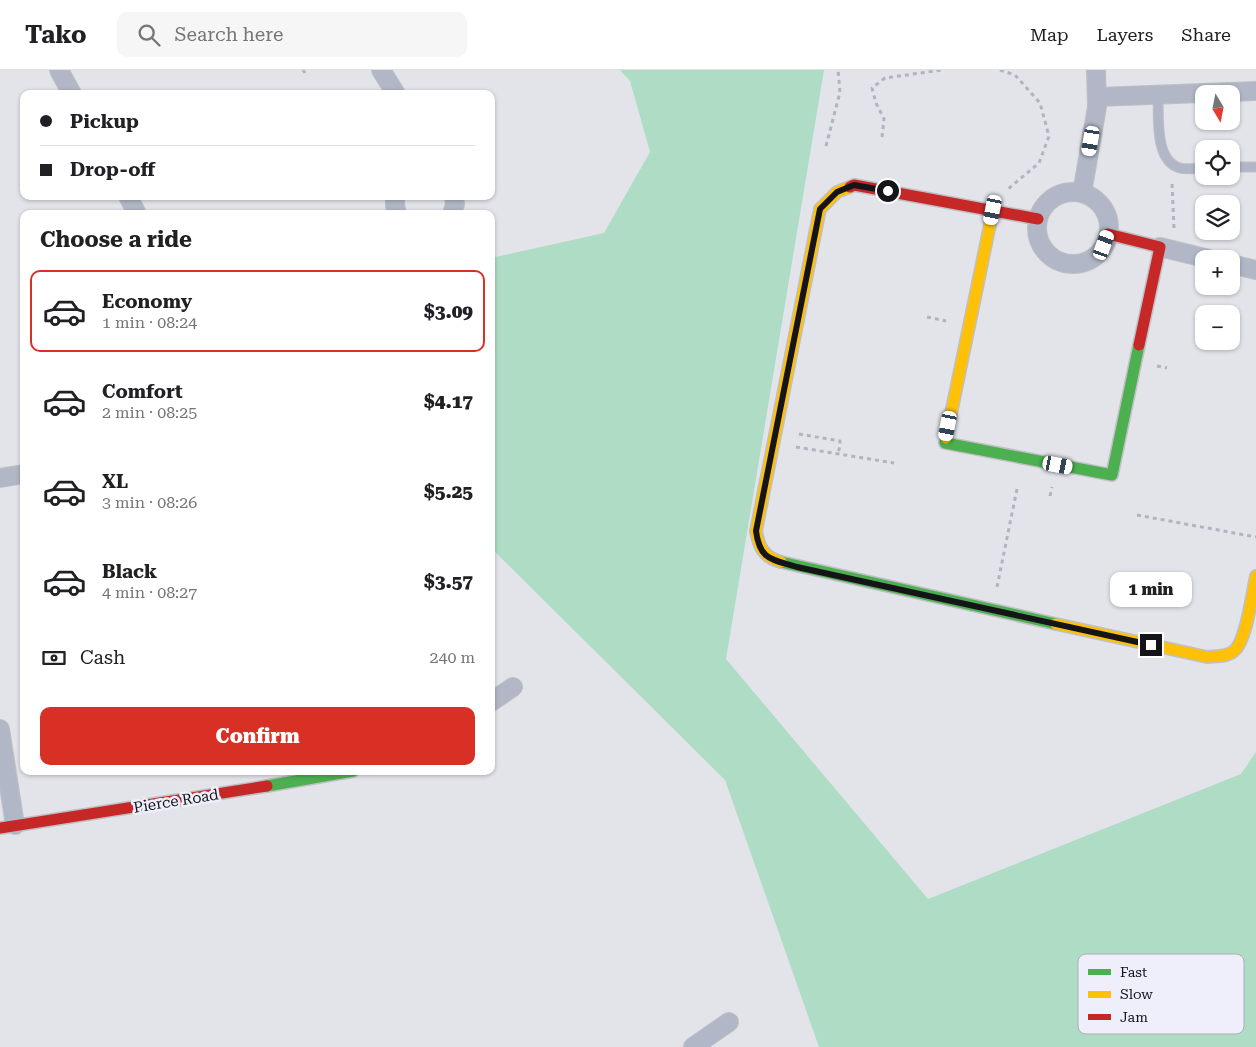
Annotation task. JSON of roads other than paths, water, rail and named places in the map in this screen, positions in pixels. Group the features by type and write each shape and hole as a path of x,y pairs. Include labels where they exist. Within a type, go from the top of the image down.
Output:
{"street":[{"path":"59,70 70,90"},
{"path":"381,70 394,90"},
{"path":"1082,193 1097,107 1096,70"},
{"path":"1097,97 1256,91"},
{"path":"1038,219 854,185 837,192 820,209 756,531 758,546 763,554 797,567 1207,657 1221,656 1234,651 1244,633 1256,576"},
{"path":"1072,192 1082,193 1096,201 1106,213 1109,224 1108,234 1104,245 1097,254 1088,260 1076,264 1065,263 1054,258 1046,251 1040,241 1037,230 1038,219 1041,210 1053,198 1072,192"},
{"path":"993,210 945,443 948,444 1112,475 1160,247"},
{"path":"1108,234 1195,256"},
{"path":"1240,266 1256,270"},
{"path":"0,478 20,475"},
{"path":"495,699 513,686"},
{"path":"0,729 7,827"},
{"name":"Pierce Road","path":"7,827 330,775"},
{"path":"693,1047 729,1022"}],"lane":[{"path":"1158,95 1160,146 1168,161 1180,168 1195,168"},
{"path":"1240,167 1256,167"}]}
